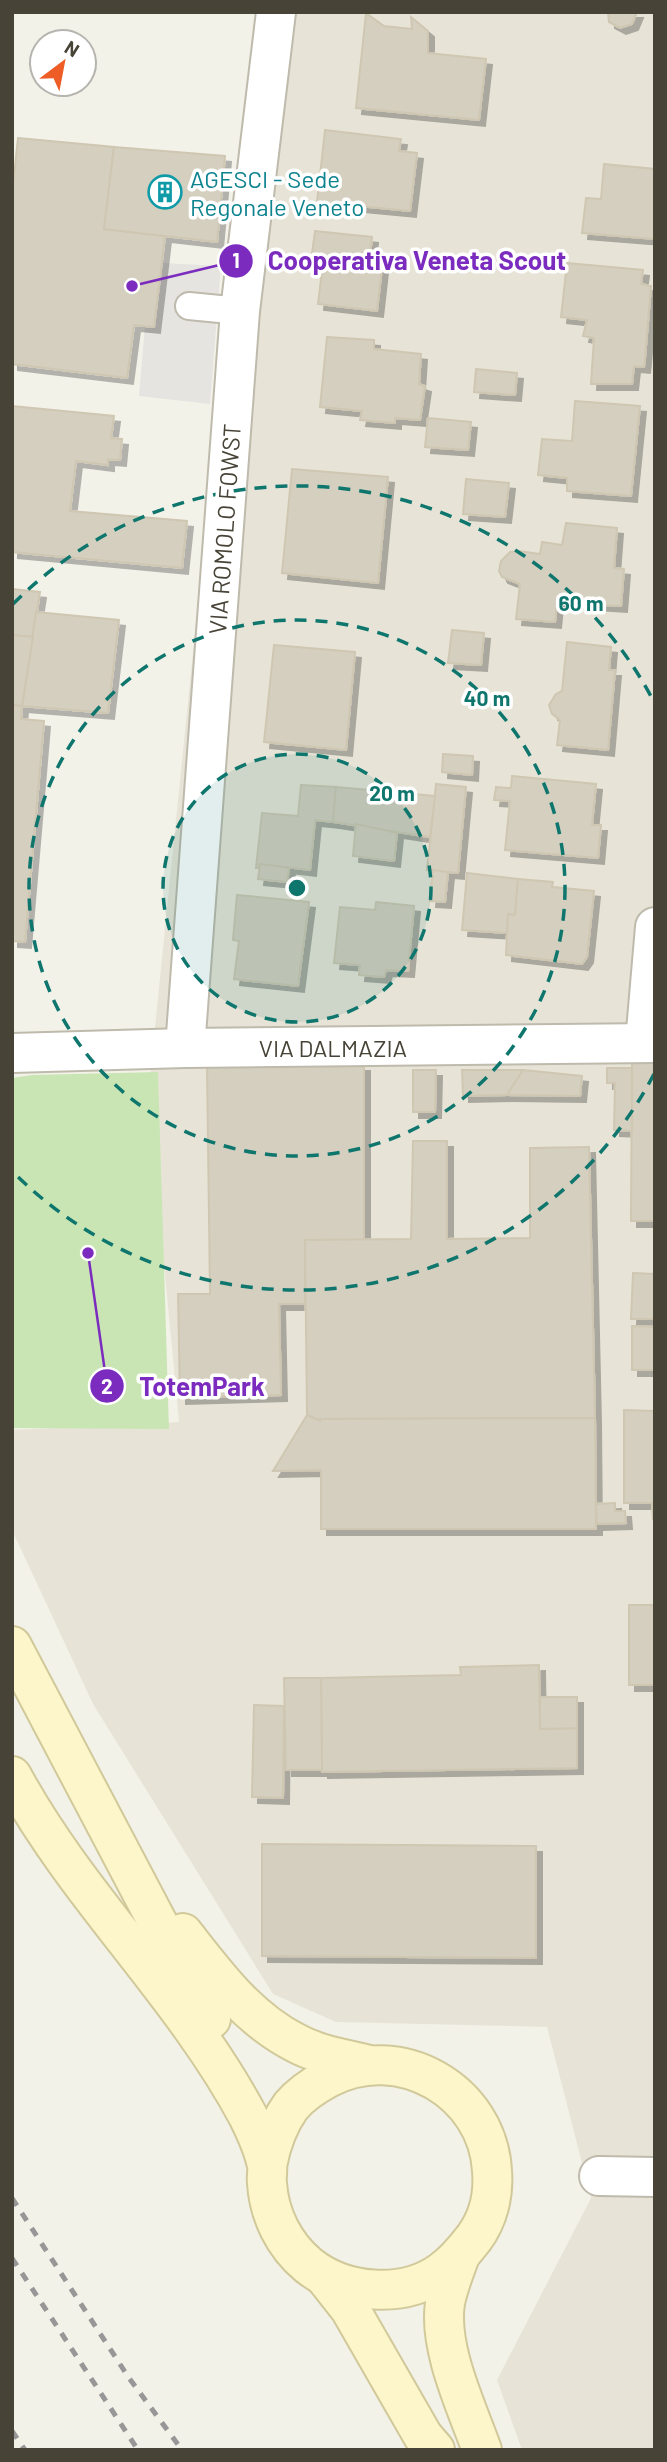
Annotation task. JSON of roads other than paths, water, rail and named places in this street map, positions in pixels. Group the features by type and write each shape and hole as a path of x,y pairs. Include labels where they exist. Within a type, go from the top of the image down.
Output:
{"main road":[{"path":"12,1646 201,2005 266,2096 279,2126"},
{"path":"12,1776 28,1806 51,1839 105,1915 184,2016 231,2087 250,2119 267,2165"},
{"path":"124,1856 224,1985 257,2019 296,2044 331,2056 369,2065 404,2067 436,2080 463,2101 482,2130 492,2163 491,2198 480,2230 460,2256 441,2273 404,2288 363,2289 324,2276"},
{"path":"369,2065 341,2071 315,2085 292,2104 270,2147 267,2165 270,2202 279,2229 295,2253 324,2276 350,2309 423,2436 435,2450"},
{"path":"460,2256 450,2281 445,2306 447,2342 482,2450"}],"street":[{"name":"VIA ROMOLO FOWST","path":"184,1048 240,311 276,12"},
{"path":"650,1043 655,927"},
{"name":"VIA DALMAZIA","path":"12,1053 184,1048 650,1043"},
{"path":"599,2176 655,2177"}],"lane":[{"path":"189,306 240,311"}],"railway":[{"path":"12,2198 129,2378 182,2450"},
{"path":"12,2258 138,2450"},
{"path":"12,2431 25,2450"}],"place":[{"name":"AGESCI - Sede Regonale Veneto","path":"165,192"},
{"name":"Cooperativa Veneta Scout","path":"132,286"},
{"name":"TotemPark","path":"88,1253"}]}
